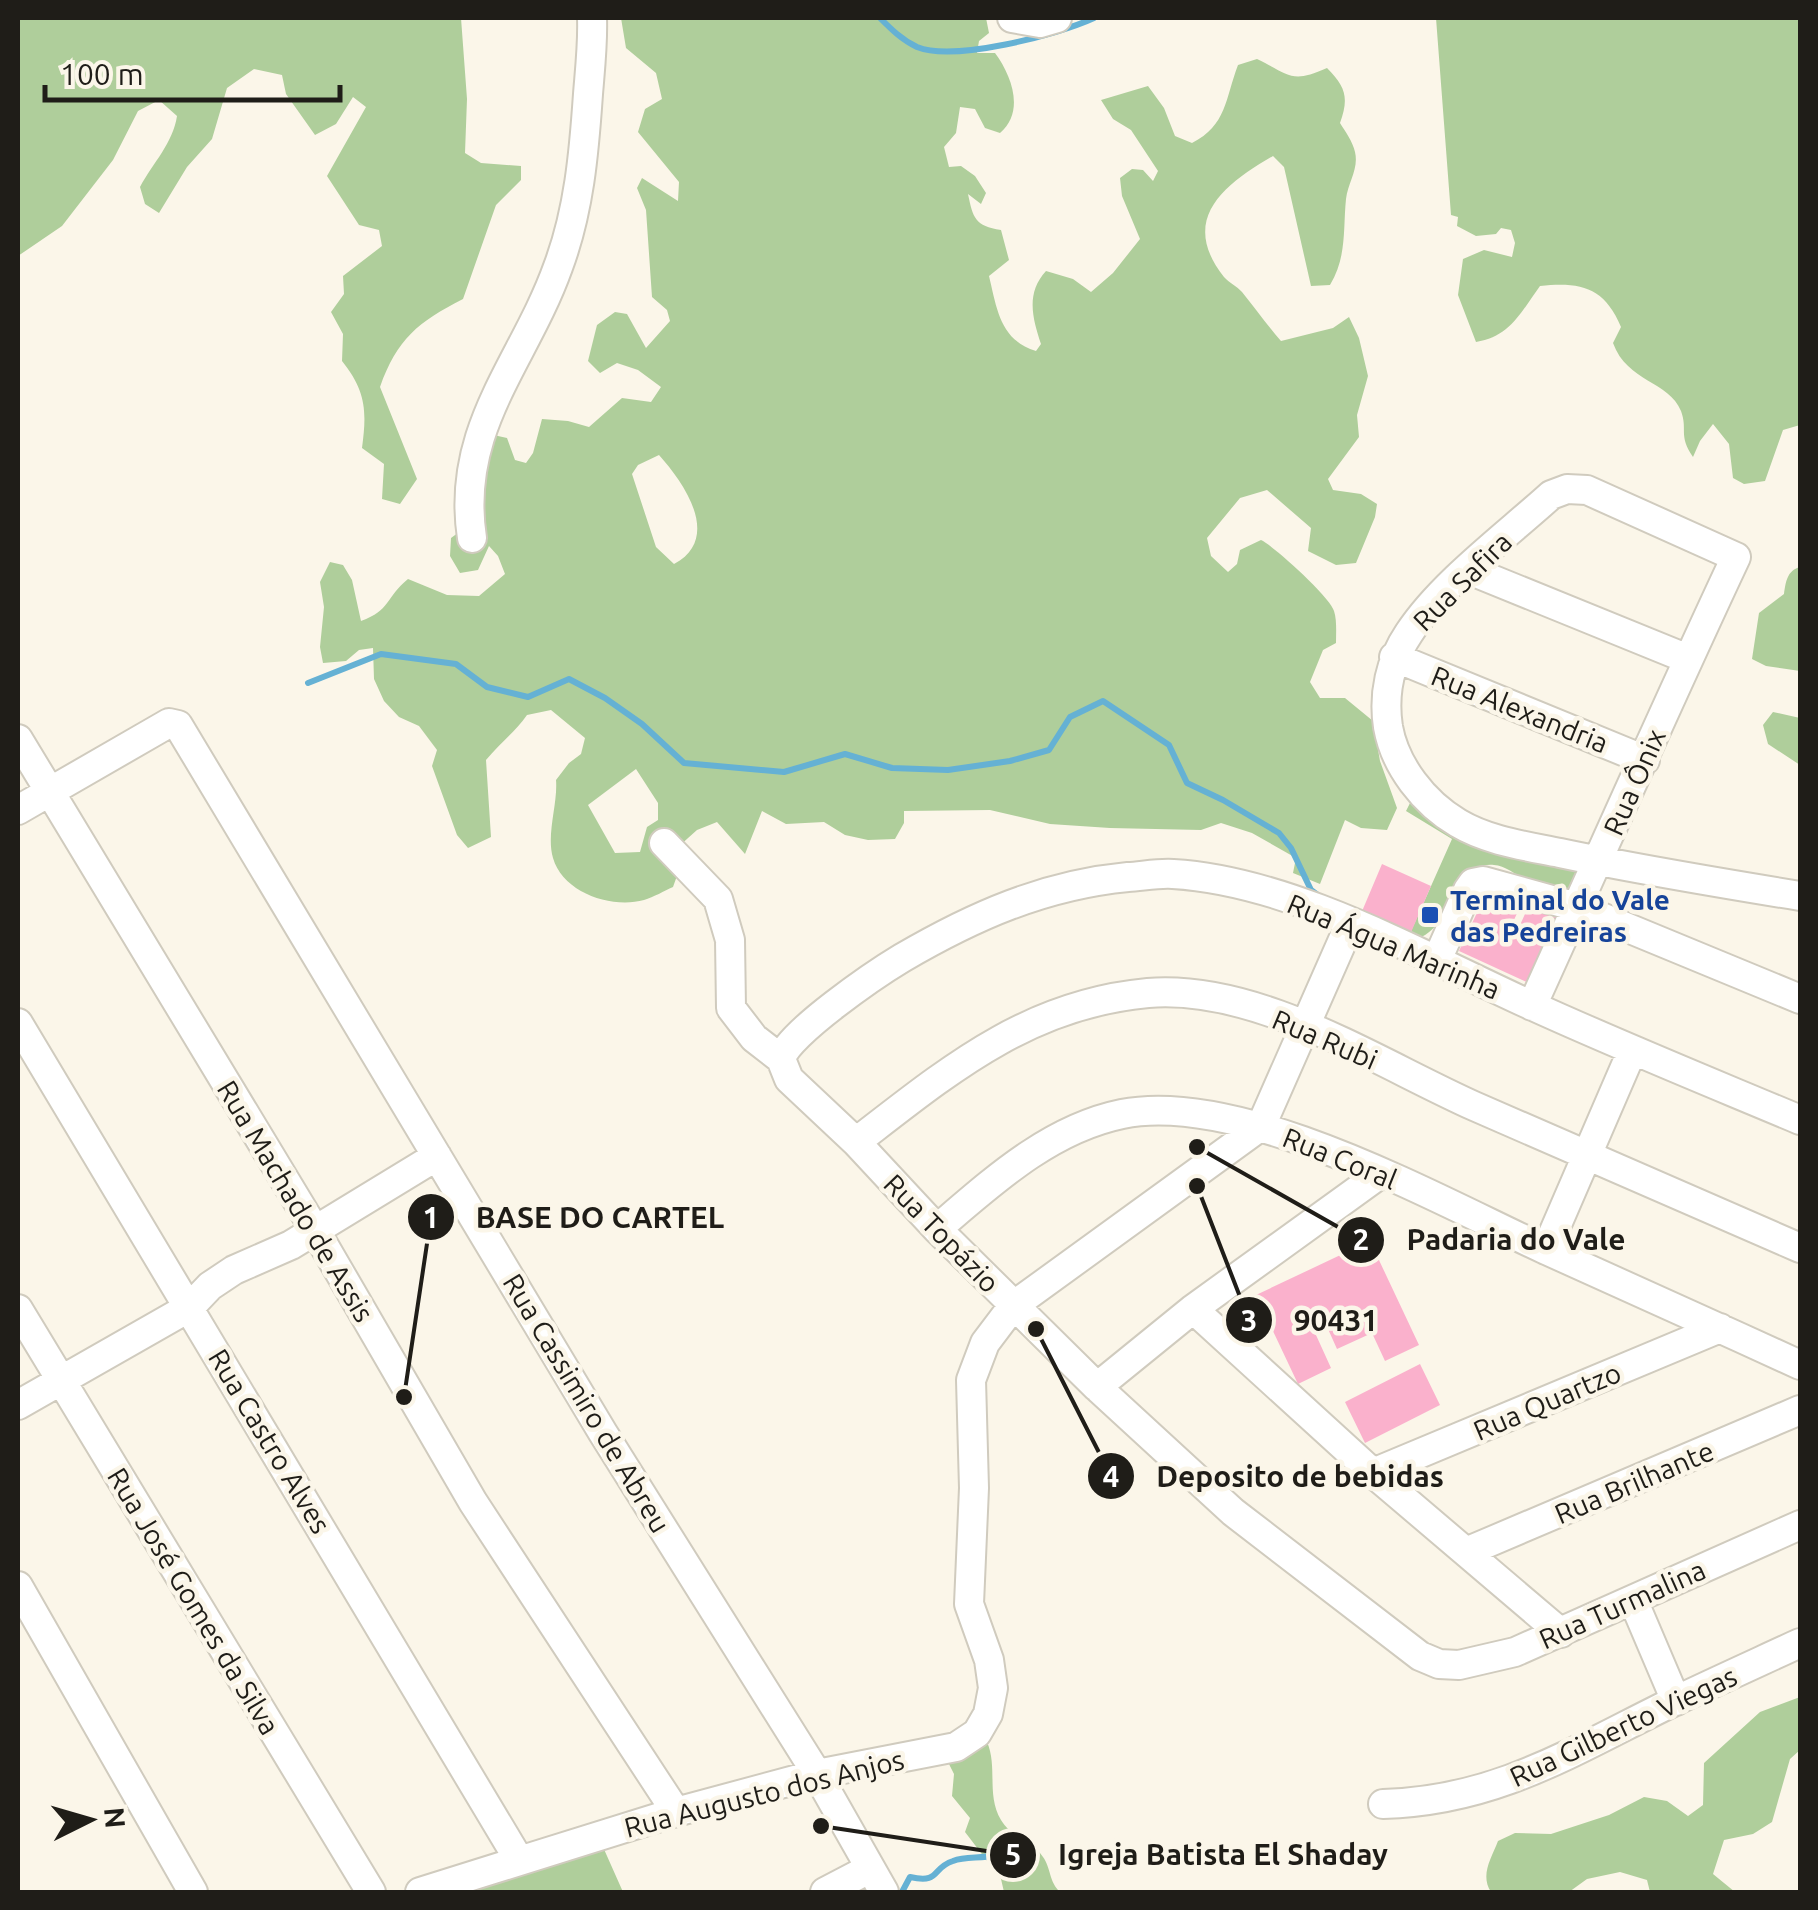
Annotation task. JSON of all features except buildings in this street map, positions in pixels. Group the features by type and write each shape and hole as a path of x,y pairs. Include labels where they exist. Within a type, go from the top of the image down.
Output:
{"street":[{"path":"472,538 467,509 469,480 485,418 536,316 570,235 585,135 592,18"},
{"path":"1012,18 1040,22 1058,18"},
{"name":"Rua Safira","path":"1736,557 1587,490 1567,489 1551,495 1428,608 1394,658 1387,687 1391,740 1425,798 1478,833 1598,861 1800,896"},
{"name":"Rua Ônix","path":"1532,1006 1736,557"},
{"path":"1469,570 1688,659"},
{"name":"Rua Alexandria","path":"1394,658 1645,760"},
{"name":"Rua Cassimiro de Abreu","path":"47,791 174,722 603,1433 818,1774 876,1881"},
{"name":"Rua Machado de Assis","path":"18,739 316,1230 473,1502 676,1812"},
{"path":"18,810 47,791"},
{"name":"Rua Topázio","path":"664,843 718,899 730,940 732,1008 754,1038 781,1059 788,1079 856,1142 937,1229 1097,1388 1263,1536 1420,1656 1438,1664"},
{"name":"Rua Água Marinha","path":"781,1059 789,1042 886,968 960,924 1029,897 1080,884 1172,874 1244,886 1350,924 1800,1120"},
{"path":"1437,960 1468,890 1483,880 1577,906 1800,999"},
{"path":"1013,1306 1262,1126 1350,924"},
{"name":"Rua Rubi","path":"856,1142 954,1066 1042,1017 1149,993 1212,996 1304,1026 1800,1248"},
{"name":"Rua Castro Alves","path":"18,1023 520,1860"},
{"path":"1546,1250 1632,1050"},
{"name":"Rua Coral","path":"937,1229 1001,1175 1077,1128 1124,1114 1158,1112 1262,1126 1380,1174 1800,1366"},
{"path":"18,1405 190,1306 234,1270 291,1245 437,1156"},
{"path":"1097,1388 1193,1309 1380,1174"},
{"name":"Rua Augusto dos Anjos","path":"420,1892 676,1812 818,1774 956,1747 977,1733 988,1714 992,1688 989,1660 969,1604 974,1488 971,1380 984,1343 1013,1306"},
{"name":"Rua José Gomes da Silva","path":"18,1309 371,1892"},
{"path":"1193,1309 1372,1473 1560,1633"},
{"name":"Rua Quartzo","path":"1372,1473 1720,1328"},
{"name":"Rua Brilhante","path":"1466,1552 1800,1410"},
{"name":"Rua Turmalina","path":"1438,1664 1486,1660 1560,1633 1800,1525"},
{"path":"18,1586 193,1892"},
{"path":"1632,1600 1676,1700"},
{"name":"Rua Gilberto Viegas","path":"1383,1804 1422,1803 1526,1776 1800,1643"},
{"path":"825,1892 876,1881"}],"green space":[{"path":"18,18 461,18 467,99 465,153 481,163 521,166 521,180 496,205 463,299 411,334 394,356 380,387 417,479 400,504 382,499 384,464 362,448 363,402 342,361 343,334 331,312 344,294 343,276 382,246 379,230 359,225 327,176 366,107 353,97 336,124 315,135 286,94 282,75 254,69 227,88 212,139 187,167 159,213 145,204 140,187 175,126 177,116 159,100 138,111 113,160 62,226 18,256"},
{"path":"621,18 986,18 989,33 979,41 977,53 995,53 1001,62 1011,83 1012,115 1000,133 985,128 975,109 960,107 956,133 944,147 949,167 961,166 975,176 986,193 981,204 968,194 977,220 1001,230 1009,260 989,276 998,311 1007,331 1036,351 1041,344 1033,297 1040,279 1046,271 1073,279 1091,292 1113,273 1140,239 1122,196 1120,178 1132,169 1143,170 1153,181 1158,171 1131,130 1113,119 1101,100 1148,86 1164,108 1175,136 1192,143 1219,119 1238,65 1257,59 1298,76 1327,68 1344,93 1340,123 1353,144 1356,158 1346,199 1342,253 1330,285 1311,286 1284,167 1273,156 1224,191 1213,205 1206,238 1211,256 1224,277 1242,292 1281,341 1333,328 1349,317 1359,338 1368,376 1357,415 1359,437 1328,479 1333,490 1361,494 1377,504 1375,517 1356,563 1336,565 1308,551 1311,528 1267,490 1240,498 1207,538 1211,556 1228,572 1237,564 1240,550 1261,540 1331,604 1336,618 1336,643 1323,650 1310,682 1320,698 1345,698 1373,721 1380,761 1397,808 1387,830 1361,828 1345,820 1320,884 1293,873 1296,858 1252,833 1221,823 1201,830 1110,828 1050,824 990,810 904,811 904,823 895,839 868,840 845,835 824,822 786,824 762,811 745,854 717,822 697,830 678,847 678,873 673,887 644,900 604,900 567,881 553,858 556,780 581,754 585,738 551,710 527,715 486,760 491,837 468,848 457,835 432,766 437,750 419,726 399,717 384,701 374,679 373,648 359,650 346,661 323,663 320,647 324,607 320,582 330,562 343,565 352,580 361,621 383,608 408,579 447,595 479,596 505,574 498,556 489,546 478,570 460,573 450,556 451,538 481,516 489,434 507,438 515,460 526,463 533,453 542,419 589,427 622,398 651,402 661,387 638,370 617,363 600,373 588,361 597,325 615,312 627,314 646,348 670,321 667,310 652,297 646,210 637,188 642,178 678,201 679,182 638,132 645,109 662,99 656,73 626,48","holes":["659,455 688,495 697,526 696,540 674,564 656,547 632,474 638,465","636,769 658,803 658,820 647,827 640,852 615,853 588,805"]},
{"path":"1436,18 1800,18 1800,425 1783,430 1765,481 1744,484 1733,478 1729,444 1713,424 1693,457 1675,401 1619,356 1613,343 1621,327 1607,303 1590,290 1568,285 1540,286 1506,329 1476,342 1458,295 1463,259 1484,250 1512,257 1515,243 1511,230 1501,228 1496,234 1476,236 1457,226 1458,217 1451,215"},
{"path":"1800,567 1800,671 1766,666 1752,659 1759,613 1784,594 1790,574"},
{"path":"1773,712 1800,718 1800,765 1768,744 1763,725"},
{"path":"1413,797 1579,869 1574,896 1536,885 1499,866 1478,867 1458,887 1435,927 1423,936 1407,940 1452,839 1406,811"},
{"path":"1800,1697 1800,1750 1790,1759 1772,1822 1753,1834 1724,1840 1713,1874 1735,1892 1650,1892 1647,1880 1620,1872 1587,1879 1569,1892 1491,1892 1487,1873 1492,1854 1498,1841 1515,1833 1551,1834 1609,1815 1644,1797 1667,1801 1688,1816 1703,1805 1704,1763 1760,1712"},
{"path":"987,1742 994,1801 1001,1820 1038,1851 1060,1892 1004,1892 1001,1879 965,1832 970,1818 952,1796 954,1774 949,1764"},
{"path":"603,1847 623,1892 462,1892"}],"waterway":[{"path":"880,18 902,38 934,51 980,49 1031,39 1094,18"},
{"path":"308,683 381,654 456,664 487,687 528,697 569,679 642,724 684,763 784,772 845,754 892,768 948,770 1010,761 1049,750 1070,717 1103,701 1169,745 1187,783 1279,833 1291,848 1311,890 1319,896"},
{"path":"902,1892 910,1877 931,1877 953,1861 995,1855"}],"place":[{"name":"Terminal do Vale das Pedreiras","path":"1430,915"},
{"name":"Padaria do Vale","path":"1197,1147"},
{"name":"90431","path":"1197,1186"},
{"name":"Deposito de bebidas","path":"1036,1329"},
{"name":"BASE DO CARTEL","path":"404,1397"},
{"name":"Igreja Batista El Shaday","path":"821,1826"}]}
